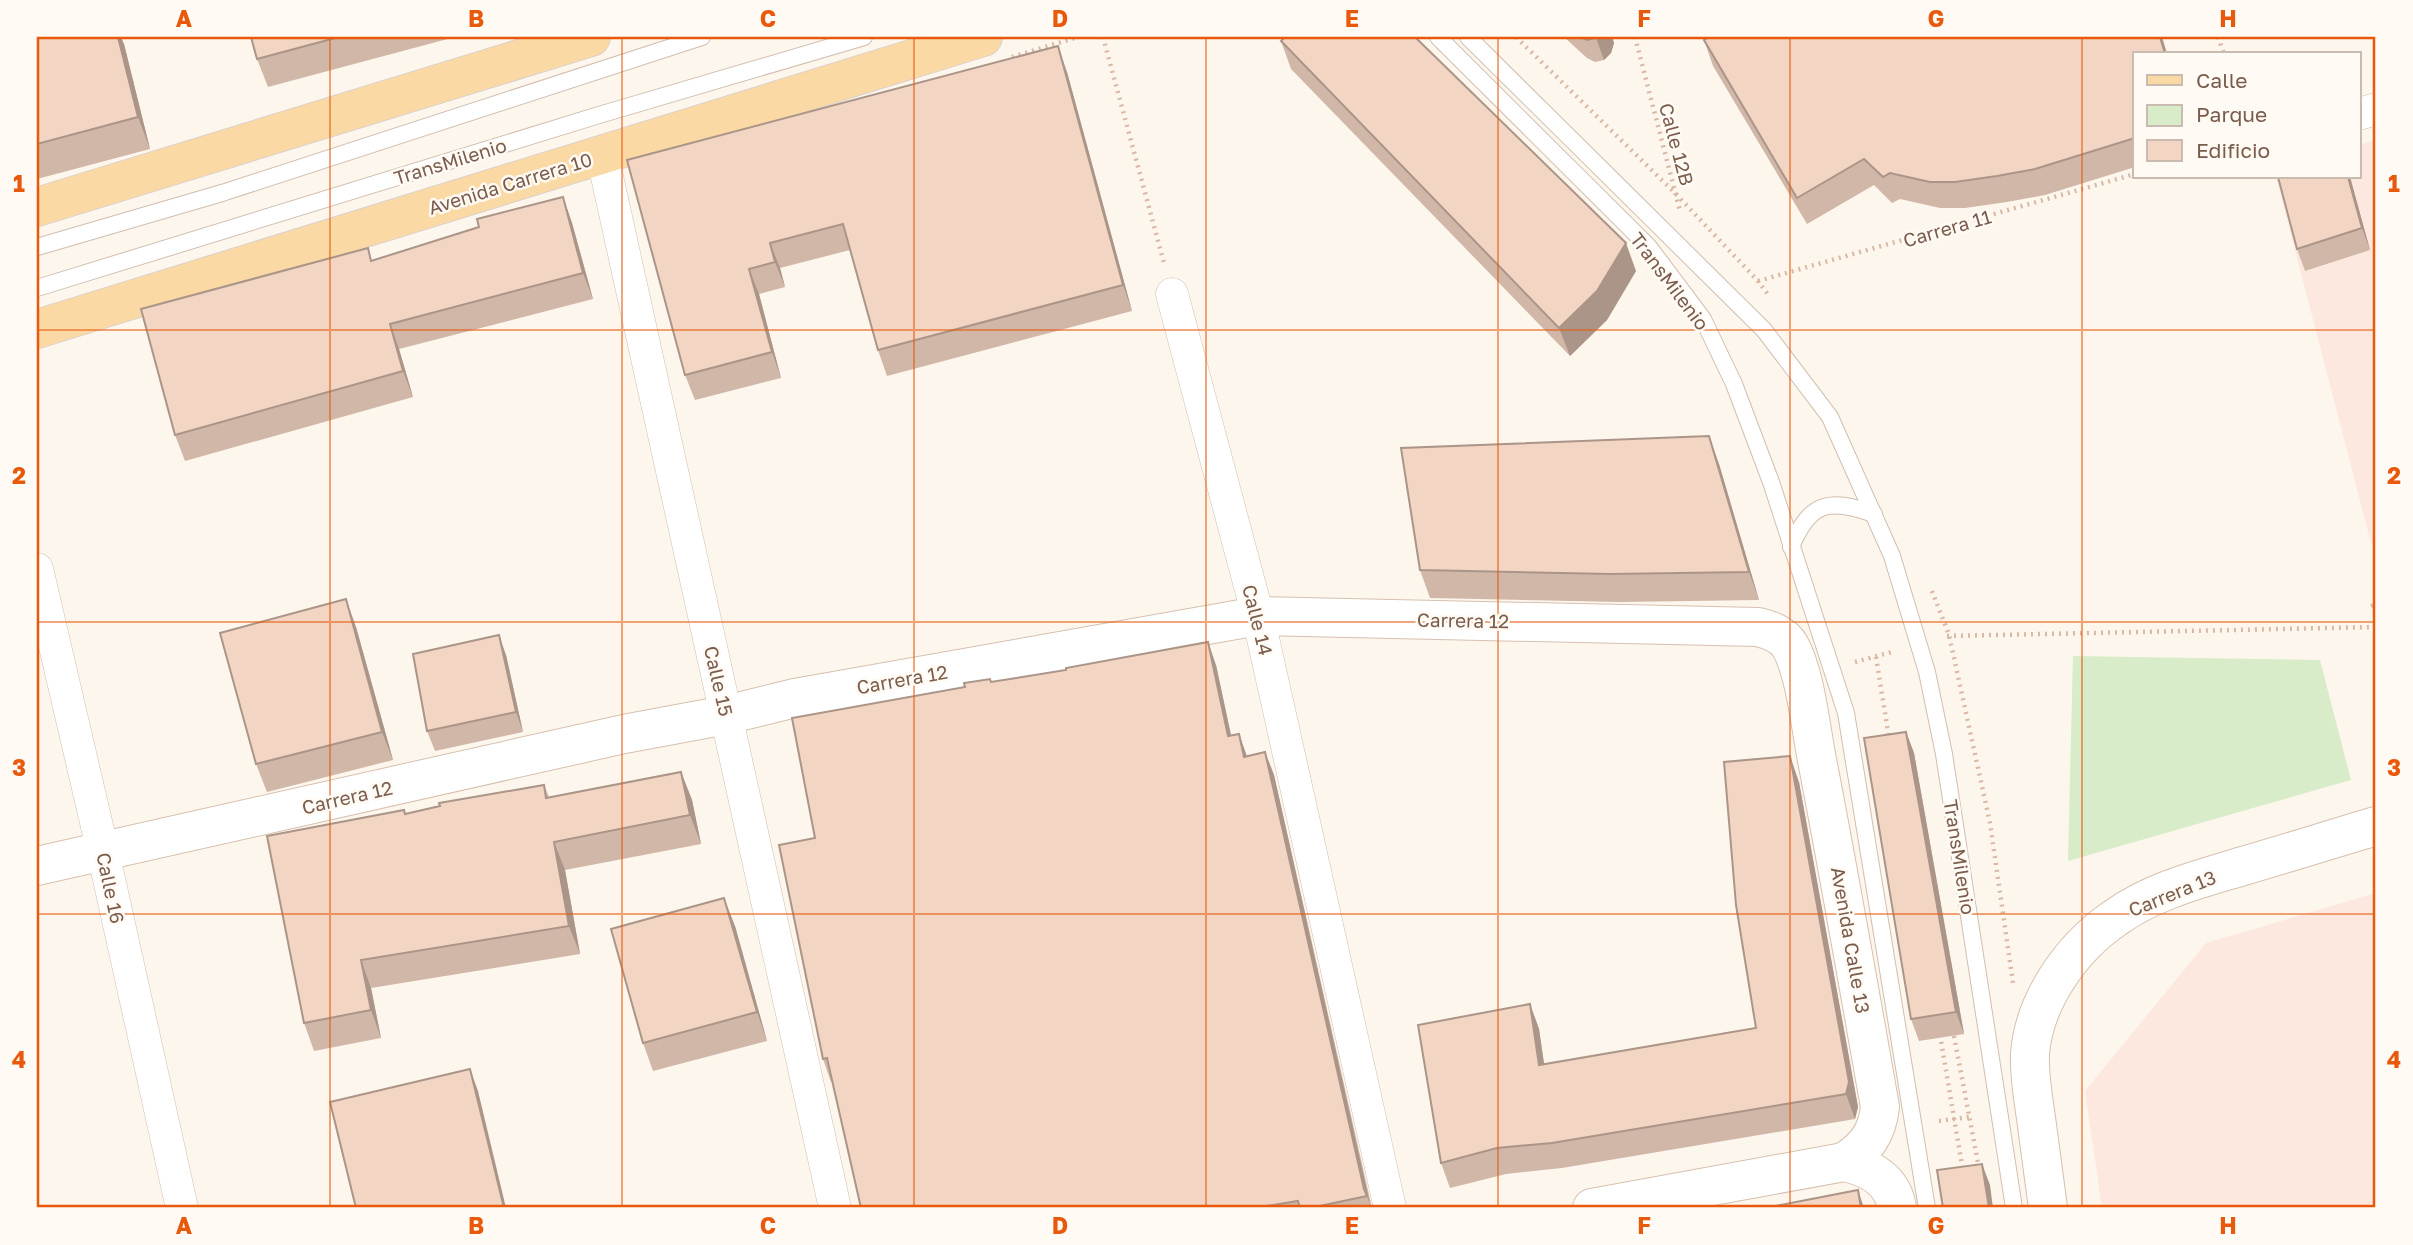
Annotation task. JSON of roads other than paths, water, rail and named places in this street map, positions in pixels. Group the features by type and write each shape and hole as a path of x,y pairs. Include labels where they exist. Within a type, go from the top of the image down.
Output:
{"main road":[{"name":"Avenida Carrera 10","path":"37,329 983,37"},
{"path":"37,207 569,40"}],"street":[{"name":"Calle 15","path":"602,154 835,1208"},
{"name":"Calle 14","path":"1172,294 1258,616 1390,1208"},
{"name":"Calle 16","path":"37,569 182,1208"},
{"name":"Carrera 12","path":"37,866 795,698 1258,616 1758,627 1780,635"},
{"name":"Avenida Calle 13","path":"1780,635 1790,646 1801,678 1880,1107 1878,1124 1871,1140 1859,1153 1844,1163"},
{"name":"Carrera 13","path":"2048,1208 2031,1083 2030,1054 2036,1021 2045,999 2063,969 2115,918 2183,884 2376,826"},
{"path":"1592,1208 1844,1163 1860,1166 1882,1179 1892,1191 1897,1208"}],"lane":[{"name":"TransMilenio","path":"37,247 222,193 702,37"},
{"name":"TransMilenio","path":"37,288 599,115 864,37"},
{"name":"TransMilenio","path":"1438,37 1650,247 1703,319 1734,384 1771,482 1846,713 1927,1208"},
{"name":"TransMilenio","path":"1468,37 1763,330 1830,417 1892,556 1930,686 1944,754 2014,1208"},
{"path":"1791,547 1798,531 1820,508 1835,503 1874,514"}]}
